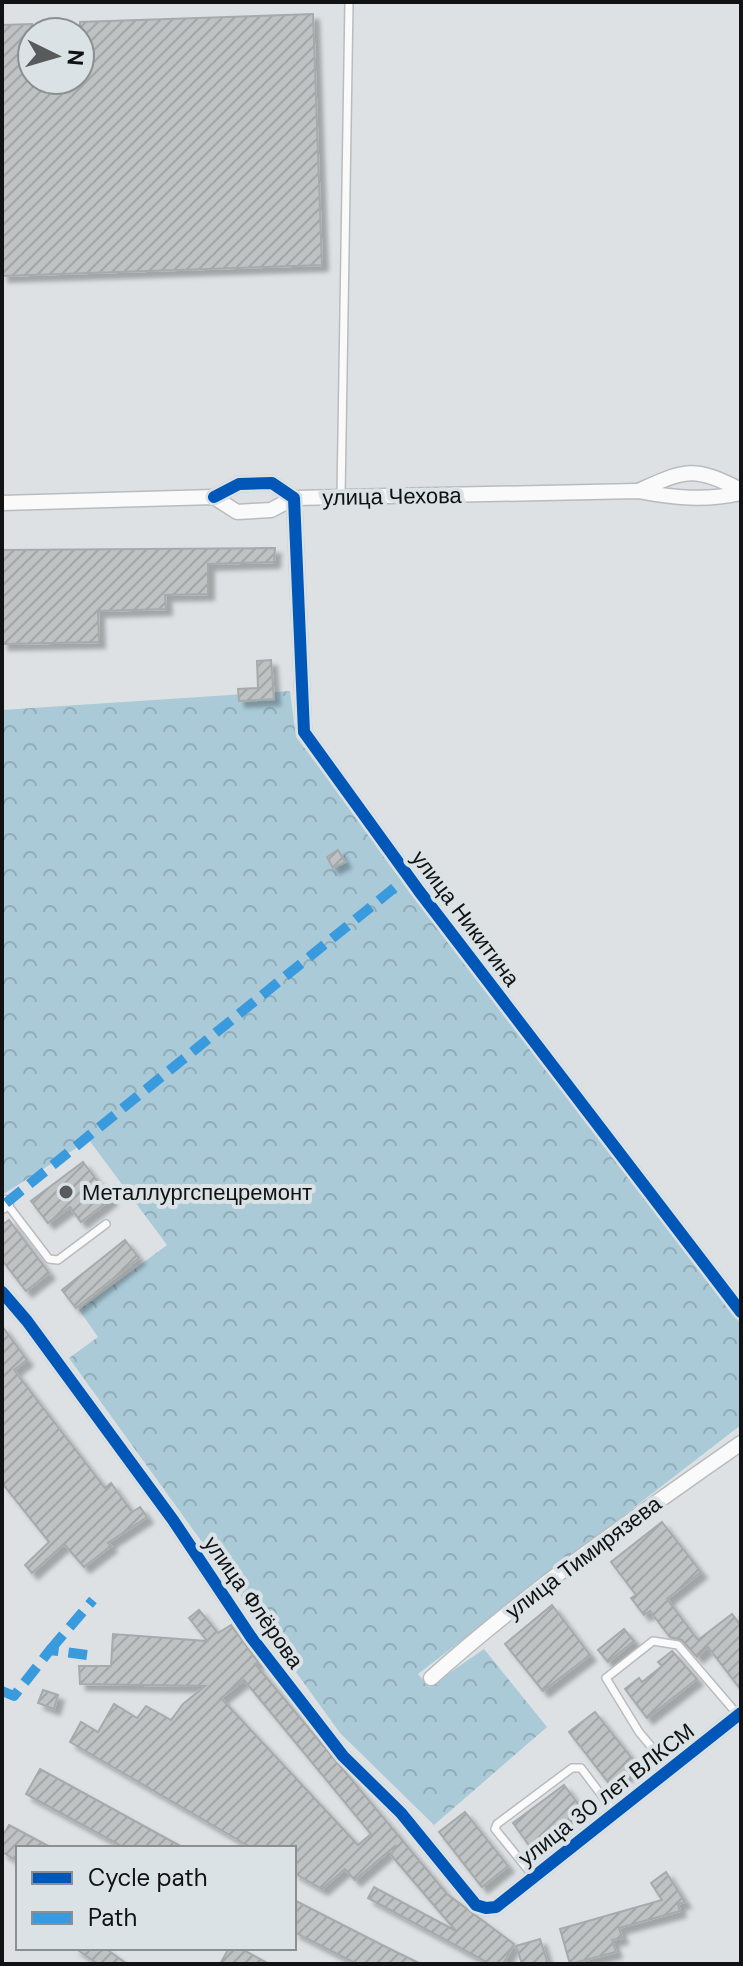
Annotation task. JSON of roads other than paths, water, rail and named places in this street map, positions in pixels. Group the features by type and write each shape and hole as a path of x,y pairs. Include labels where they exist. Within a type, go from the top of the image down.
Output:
{"street":[{"path":"638,491 679,473 700,473 718,478 741,491"},
{"path":"214,497 239,484 272,483 294,498"},
{"name":"улица Чехова","path":"2,503 214,497 237,512 271,510 294,498 638,491 674,498 715,498 741,491"},
{"name":"улица Никитина","path":"294,498 304,732 419,891 741,1312"},
{"name":"улица Флёрова","path":"2,1292 27,1321 173,1520 251,1637 343,1756 401,1813 476,1905 496,1907"},
{"name":"улица Тимирязева","path":"431,1678 475,1638 584,1553 741,1443"},
{"name":"улица 30 лет ВЛКСМ","path":"496,1907 740,1714"}],"lane":[{"path":"341,497 349,2"},
{"path":"4,1204 49,1259 58,1260 106,1224"},
{"path":"670,1769 639,1732 606,1678 653,1641 678,1645 707,1682 717,1688 740,1714"},
{"path":"534,1877 495,1829 497,1824 572,1768 581,1768 615,1813"}],"place":[{"name":"Металлургспецремонт","path":"66,1192"}]}
